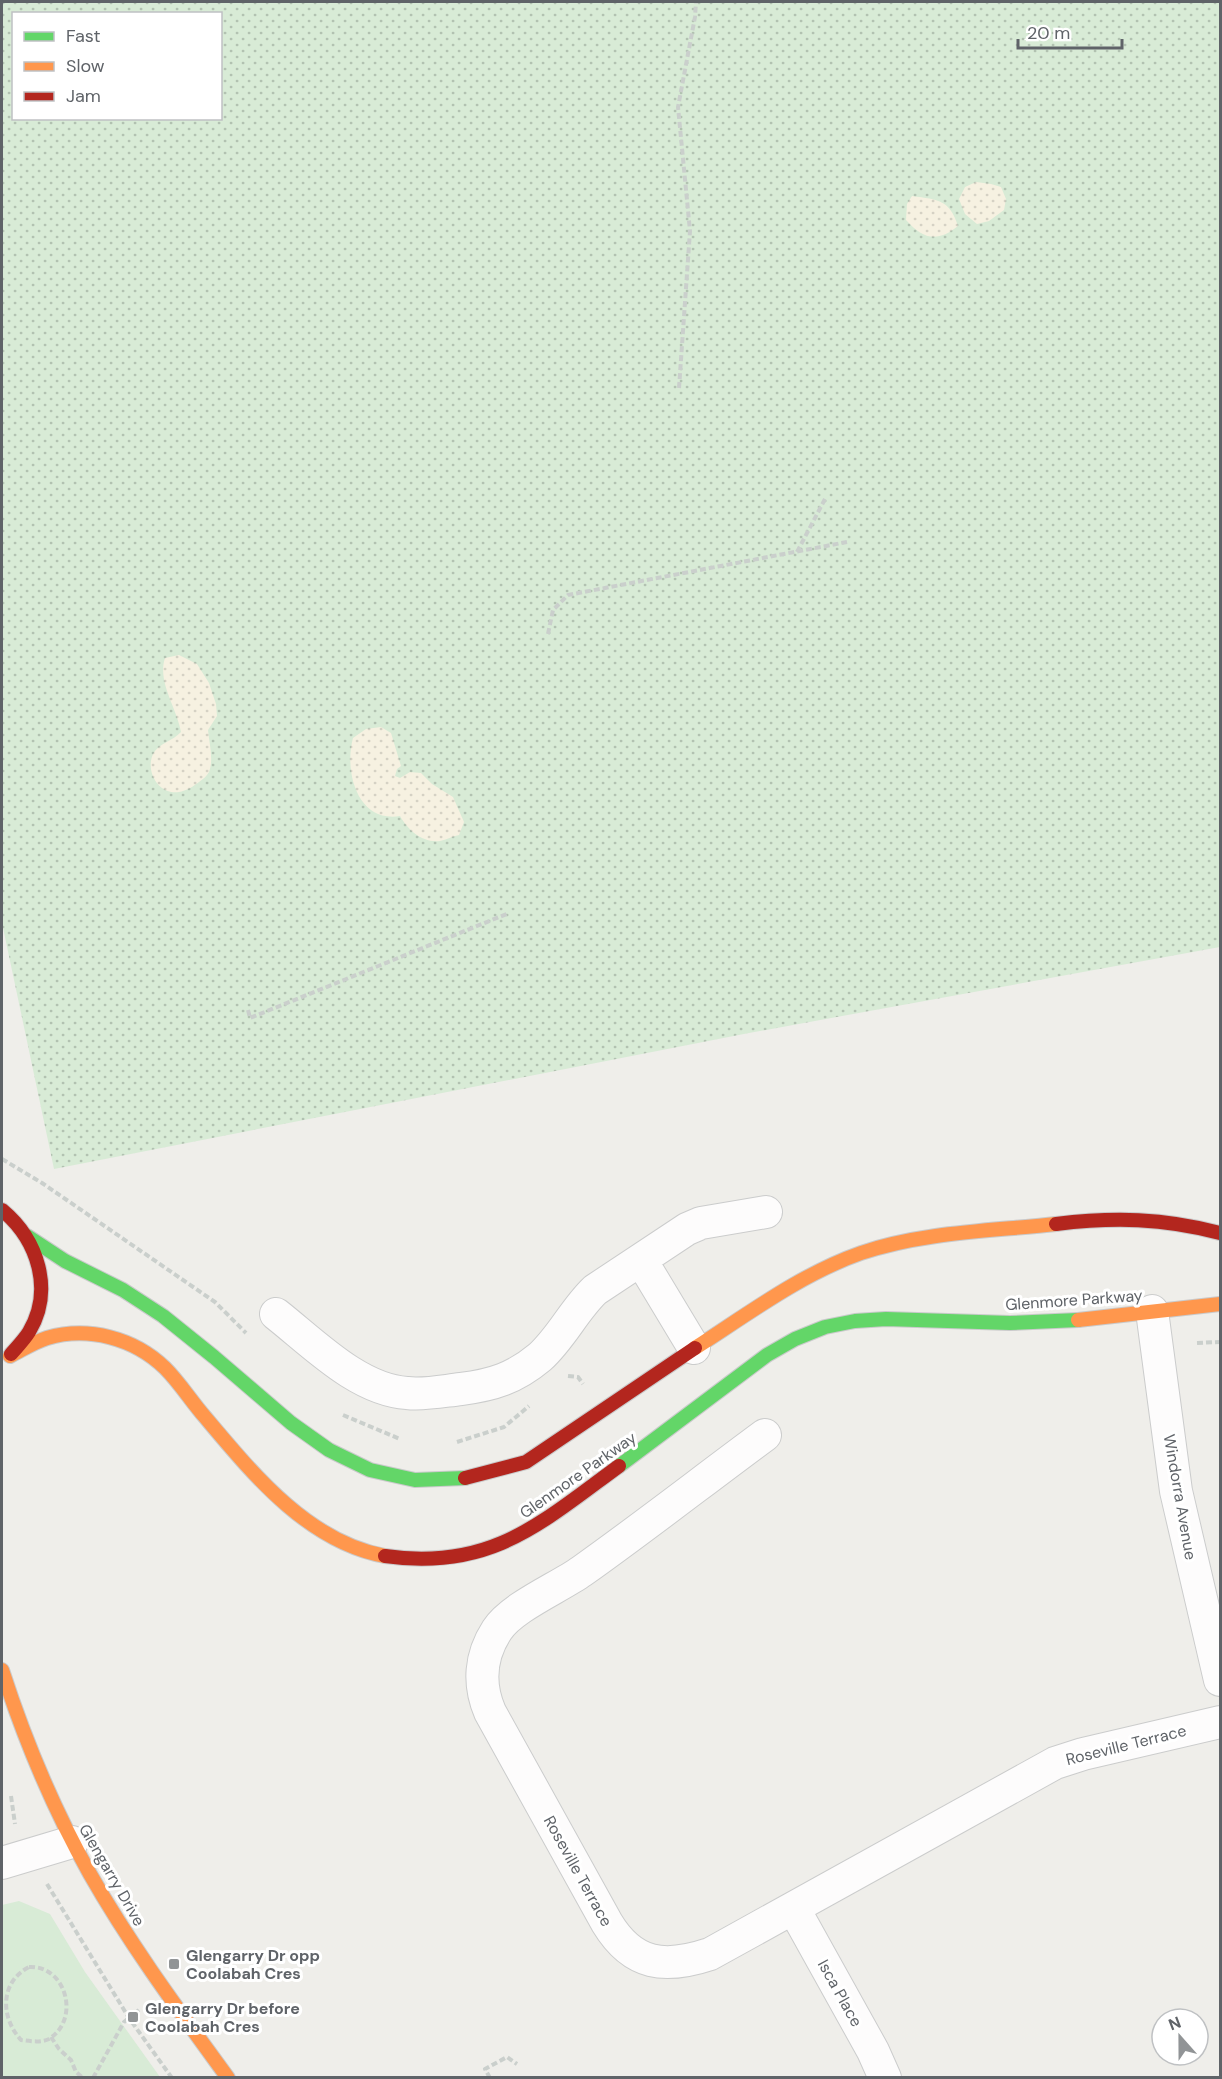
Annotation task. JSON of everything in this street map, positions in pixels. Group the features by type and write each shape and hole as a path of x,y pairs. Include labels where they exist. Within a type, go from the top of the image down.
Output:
{"main road":[{"path":"2,1210 27,1236 38,1260 42,1286 38,1312 30,1332 6,1358"},
{"path":"27,1236 63,1260 106,1279 153,1309 291,1424 329,1452 368,1470 393,1478 449,1481 500,1471 525,1462 694,1348 806,1278 861,1253 916,1239 1126,1218 1174,1222 1221,1233"},
{"name":"Glenmore Parkway","path":"6,1358 48,1338 72,1334 113,1338 130,1344 160,1363 211,1424 270,1487 316,1527 353,1548 372,1554 392,1558 435,1559 473,1555 492,1550 531,1529 632,1458 764,1356 794,1339 825,1326 878,1319 1004,1323 1056,1322 1221,1304"},
{"name":"Glengarry Drive","path":"2,1670 22,1728 72,1842 118,1920 165,1991 228,2078"}],"street":[{"path":"276,1314 357,1377 382,1389 420,1394 489,1385 504,1380 538,1359 550,1347 583,1301 595,1290 687,1229 701,1223 766,1212"},
{"path":"641,1260 694,1348"},
{"name":"Windorra Avenue","path":"1152,1311 1176,1491 1221,1680"},
{"name":"Roseville Terrace","path":"765,1435 582,1572 516,1611 504,1621 492,1638 484,1657 482,1689 490,1712 607,1923 616,1938 628,1949 656,1963 689,1961 710,1954 1055,1763 1221,1722"},
{"path":"2,1863 72,1842"},
{"name":"Isca Place","path":"794,1909 873,2051 885,2078"}],"path":[{"path":"679,388 690,231 678,107 696,2"},
{"path":"797,552 825,499"},
{"path":"548,634 553,610 568,595 847,542"},
{"path":"248,1010 250,1018 509,914"},
{"path":"11,1794 13,1818 20,1833"},
{"path":"45,1881 129,2018 172,2078"},
{"path":"29,1967 50,1971 65,1995 68,2011 61,2028 51,2037 47,2040 33,2042 21,2040 10,2028 6,2016 7,1988 17,1973 29,1967"},
{"path":"93,2078 124,2022 165,1991"},
{"path":"51,2037 59,2049 71,2060 76,2072 83,2078"},
{"path":"490,2078 485,2069 507,2057 517,2064"}],"green space":[{"path":"2,2 1220,2 1220,947 749,1033 54,1169 2,923"},
{"path":"19,1901 50,1914 85,1972 160,2077 2,2077 2,1905"}],"sand":[{"path":"976,182 1001,187 1006,199 1004,210 989,221 977,224 965,214 959,199 965,187"},
{"path":"912,196 942,202 951,210 958,226 937,237 924,235 906,220 907,204"},
{"path":"179,655 197,664 209,683 216,704 217,716 208,730 211,756 208,773 190,788 172,792 165,790 156,781 152,775 151,761 159,747 181,732 165,686 163,667 165,658"},
{"path":"381,727 391,733 401,766 397,769 395,776 400,778 410,772 421,773 432,784 453,797 464,822 459,835 440,841 427,840 411,831 400,816 385,816 373,811 364,803 357,792 350,765 353,738 366,729"}],"traffic: fast":[{"path":"27,1236 65,1261 123,1290 163,1316 291,1423 329,1450 370,1470 415,1480 465,1478"},
{"path":"619,1466 767,1355 795,1339 825,1327 855,1321 886,1319 1010,1323 1078,1320"}],"traffic: slow":[{"path":"695,1348 796,1283 861,1253 933,1236 1056,1224"},
{"path":"1078,1320 1220,1304"},
{"path":"10,1356 47,1338 78,1333 110,1337 139,1349 165,1368 243,1461 284,1503 331,1536 357,1548 385,1556"},
{"path":"2,1670 41,1775 90,1874 139,1953 228,2078"}],"traffic: jam":[{"path":"2,1210 25,1236 33,1251 41,1283 36,1316 27,1335 11,1354"},
{"path":"1056,1224 1098,1220 1138,1220 1178,1224 1220,1233"},
{"path":"465,1478 526,1462 695,1348"},
{"path":"385,1556 422,1559 455,1556 484,1549 538,1524 619,1466"}],"place":[{"name":"Glengarry Dr opp Coolabah Cres","path":"174,1964"},
{"name":"Glengarry Dr before Coolabah Cres","path":"133,2017"}]}
